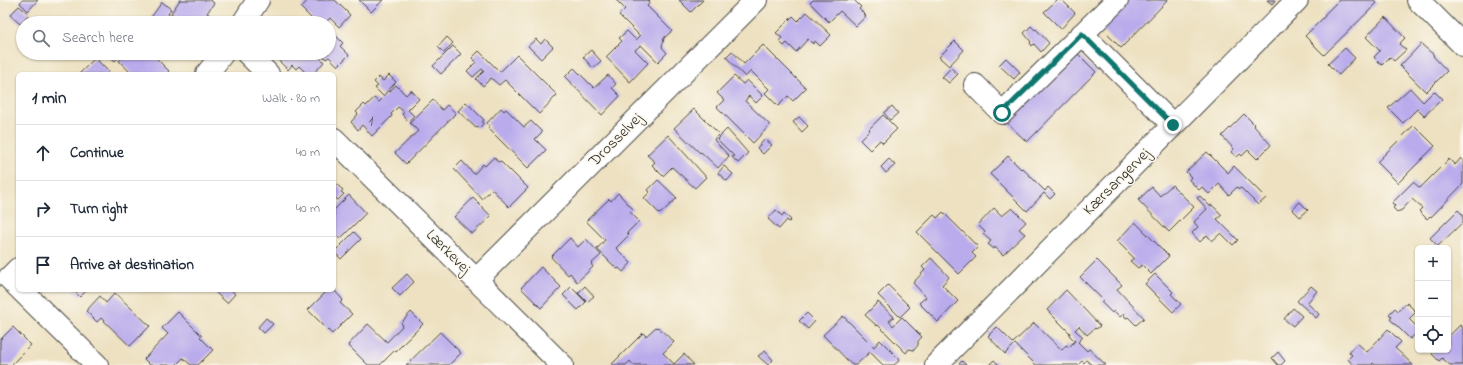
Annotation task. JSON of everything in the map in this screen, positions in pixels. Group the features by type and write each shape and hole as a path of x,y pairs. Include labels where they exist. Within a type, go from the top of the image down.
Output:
{"street":[{"path":"248,16 258,0"},
{"name":"Drosselvej","path":"476,280 756,0"},
{"path":"974,85 1002,113 1117,0"},
{"name":"Kærsangervej","path":"936,365 1297,0"},
{"path":"1418,0 1463,45"},
{"path":"1082,34 1173,125"},
{"path":"209,72 218,60"},
{"path":"254,60 266,72"},
{"name":"Lærkevej","path":"336,141 562,365"},
{"path":"27,292 97,365"}],"building":[{"path":"22,0 38,0 28,11 20,3"},
{"path":"180,0 210,0 214,3 207,13 211,16 175,16 171,13"},
{"path":"308,0 335,0 350,15 339,27 336,24 336,16 309,16 301,8"},
{"path":"359,0 383,0 371,12"},
{"path":"616,0 648,0 650,2 647,6 672,31 664,38 662,47 667,53 658,62 641,45 635,50 648,63 630,82 606,57 622,41 619,38 627,31 636,40 640,36 619,15 625,9"},
{"path":"679,0 703,0 691,12"},
{"path":"813,0 854,0 861,7 859,9 866,16 856,26 840,11 829,22 810,3"},
{"path":"1057,0 1062,0 1075,13 1061,29 1044,12"},
{"path":"1125,0 1168,0 1121,48 1099,26"},
{"path":"1267,0 1275,0 1272,4"},
{"path":"1339,0 1374,0 1377,3 1324,55 1305,36"},
{"path":"162,2 171,9 168,14 170,16 152,16"},
{"path":"19,6 29,14 27,16 16,16 16,20 10,15"},
{"path":"807,12 831,35 820,46 815,41 813,44 808,39 796,52 787,43 784,46 779,41 782,38 776,33 793,16 798,21"},
{"path":"1385,17 1405,38 1399,44 1406,50 1394,61 1390,57 1382,65 1374,57 1380,51 1366,37"},
{"path":"1031,26 1035,30 1036,29 1049,43 1041,52 1034,44 1032,46 1030,43 1031,42 1024,33"},
{"path":"336,36 343,43 340,46 349,55 338,66 332,60 336,60"},
{"path":"447,37 453,43 444,53 438,47"},
{"path":"536,39 541,44 545,39 553,47 541,59 528,46"},
{"path":"955,41 964,50 949,66 939,57"},
{"path":"1421,44 1434,55 1433,56 1447,71 1426,92 1400,66"},
{"path":"763,45 806,88 793,101 788,96 778,106 765,93 769,89 751,71 745,77 726,57 732,51 744,64"},
{"path":"453,46 461,54 441,74 433,66"},
{"path":"1345,48 1355,58 1339,75 1328,64"},
{"path":"591,50 601,61 593,68 583,57"},
{"path":"1074,50 1096,72 1027,142 1004,120"},
{"path":"479,51 500,72 517,55 557,95 539,114 505,80 499,85 491,78 483,86 476,79 484,71 482,69 473,77 467,71 476,62 472,58"},
{"path":"1006,58 1020,72 1014,79 999,65"},
{"path":"93,60 97,60 109,72 81,72"},
{"path":"158,60 169,71 130,72 119,61"},
{"path":"322,60 324,62 315,72 305,72 299,66 296,69 292,65 288,70 279,61"},
{"path":"574,68 594,88 608,75 616,84 612,88 620,96 602,115 565,77"},
{"path":"951,68 958,74 949,83 942,77"},
{"path":"389,75 396,82 383,96 375,88 378,86 374,82 379,77 383,81"},
{"path":"734,76 743,84 747,80 763,96 756,103 749,96 745,101 770,125 753,143 717,107 724,100 717,93"},
{"path":"396,85 406,95 411,90 419,99 408,110 414,116 408,121 402,114 404,112 398,107 391,114 392,116 372,136 362,125 358,130 351,122 358,114 356,112 364,104 366,106 374,98 379,102"},
{"path":"1410,88 1423,102 1434,91 1442,99 1424,116 1417,109 1403,123 1388,108"},
{"path":"433,100 442,110 447,105 456,113 406,164 395,153 418,131 410,123"},
{"path":"466,102 484,120 482,122 484,123 479,128 476,128 458,111"},
{"path":"892,106 898,113 890,120 884,113"},
{"path":"501,108 504,111 506,109 524,127 531,121 542,132 535,139 546,150 528,168 488,128 490,126 487,123"},
{"path":"694,109 719,134 714,139 729,156 718,168 674,128"},
{"path":"1244,114 1271,145 1257,159 1248,150 1242,156 1240,154 1237,157 1231,152 1234,149 1222,136"},
{"path":"883,115 897,129 883,143 880,140 870,150 860,140"},
{"path":"799,117 808,126 802,132 793,122"},
{"path":"1414,125 1435,146 1398,183 1377,162"},
{"path":"727,129 748,153 738,163 732,157 734,156 717,139"},
{"path":"668,135 706,177 695,188 672,167 663,176 652,165 655,162 647,155"},
{"path":"765,139 772,145 763,154 757,148"},
{"path":"1207,152 1228,173 1234,166 1266,198 1258,205 1241,188 1239,189 1237,187 1229,195 1219,184 1209,194 1202,187 1199,190 1189,180 1191,177 1186,172"},
{"path":"1008,156 1045,191 1048,187 1055,194 1050,199 1044,193 1027,211 990,174"},
{"path":"494,157 528,188 509,207 492,189 482,199 454,169 462,161 474,174 483,164 485,166"},
{"path":"1461,158 1463,160 1463,184 1431,217 1430,216 1427,219 1419,211 1422,208 1412,199 1402,210 1397,212 1393,208 1395,206 1392,203 1413,182 1420,188 1449,159 1455,165"},
{"path":"889,159 895,165 886,173 881,167"},
{"path":"724,166 733,174 727,181 718,173"},
{"path":"658,180 677,198 660,214 644,198 650,192 648,190"},
{"path":"336,184 343,190 341,192 344,194 338,200 336,199"},
{"path":"1172,185 1194,207 1169,232 1138,200 1152,187 1160,196"},
{"path":"618,193 633,209 630,212 639,221 627,233 629,235 616,248 631,263 623,272 619,268 617,269 597,249 605,240 586,221 609,199 611,201"},
{"path":"349,195 366,213 340,239 336,235 336,208"},
{"path":"1200,196 1222,215 1217,219 1238,240 1233,245 1221,233 1212,241 1207,235 1200,242 1192,233 1198,227 1194,222 1207,209 1197,198"},
{"path":"473,198 491,216 472,234 454,217"},
{"path":"1300,202 1308,210 1300,217 1292,209"},
{"path":"994,208 1002,216 1012,208 1026,222 1019,229 1025,234 1003,255 995,247 994,249 988,244 991,241 983,234 985,232 978,225"},
{"path":"776,210 782,216 784,213 791,220 789,222 787,220 779,229 768,219"},
{"path":"1458,210 1463,215 1463,222 1439,245 1437,245 1430,238"},
{"path":"943,212 978,247 972,253 976,257 959,274 917,232 934,215 937,218"},
{"path":"1135,222 1169,256 1151,274 1142,265 1138,268 1130,261 1134,258 1117,241"},
{"path":"354,232 361,239 341,259 336,254 336,250"},
{"path":"570,238 578,247 586,239 601,255 591,264 593,267 577,282 570,273 568,275 551,257"},
{"path":"931,258 949,277 942,285 958,301 938,322 919,303 926,297 913,283 925,270 922,267"},
{"path":"1097,260 1122,285 1117,289 1144,318 1136,325 1128,317 1126,318 1124,313 1120,317 1114,311 1112,313 1101,302 1103,300 1080,277"},
{"path":"541,267 561,287 541,308 521,288"},
{"path":"407,274 414,282 400,296 392,288"},
{"path":"1155,274 1173,292 1171,294 1181,304 1173,312 1145,284"},
{"path":"888,285 910,307 900,317 878,295"},
{"path":"585,286 594,296 587,302 578,293"},
{"path":"1311,286 1317,291 1307,303 1319,314 1316,318 1297,301"},
{"path":"571,287 586,302 578,310 563,295"},
{"path":"1066,290 1100,326 1096,329 1095,328 1087,335 1079,326 1075,330 1083,337 1078,342 1087,351 1089,349 1106,365 1092,365 1086,360 1084,363 1082,361 1078,365 1036,365 1015,344 1005,354 988,336 997,327 1013,343 1034,323 1062,350 1066,345 1069,347 1075,341 1069,335 1070,333 1047,310"},
{"path":"75,292 85,292 80,297"},
{"path":"215,292 233,292 235,294 227,303"},
{"path":"326,292 336,292 343,300 340,303 352,314 332,334 308,310"},
{"path":"115,293 150,326 130,346 101,318 97,322 86,311 100,296 106,303"},
{"path":"878,302 894,317 889,321 893,326 902,317 922,337 918,341 918,345 914,350 909,349 906,353 878,325 877,326 865,315"},
{"path":"1407,303 1415,311 1409,319 1415,325 1415,335 1410,339 1390,319 1392,317 1389,314 1395,308 1398,311"},
{"path":"1293,308 1302,316 1293,326 1284,319"},
{"path":"178,312 202,336 200,337 213,350 198,365 191,365 183,358 176,365 150,365 144,359 168,334 162,328"},
{"path":"411,312 423,324 380,365 368,365 348,345 368,324 387,342 403,325 401,323"},
{"path":"807,313 815,321 808,329 799,321"},
{"path":"843,316 874,347 880,340 900,360 894,365 883,365 870,352 856,365 852,365 823,335"},
{"path":"266,318 273,324 264,333 258,327"},
{"path":"1460,325 1463,328 1463,365 1450,365 1442,358 1439,361 1432,354 1451,353 1451,334"},
{"path":"13,327 31,345 11,365 0,365 0,340"},
{"path":"658,327 674,342 663,353 674,364 684,354 694,365 633,365 630,361 626,365 611,365 643,333 646,336"},
{"path":"1388,329 1401,342 1395,348 1413,365 1375,365 1373,363 1372,365 1353,365 1348,359 1352,355 1349,352 1357,343 1367,352"},
{"path":"440,332 461,353 449,365 406,365"},
{"path":"765,351 773,360 768,365 758,356"},
{"path":"1278,352 1285,361 1281,365 1278,365 1272,358"},
{"path":"994,360 999,365 989,365"},
{"path":"962,361 966,365 958,365"}],"route":[{"path":"1002,113 1082,34 1173,125"}]}
